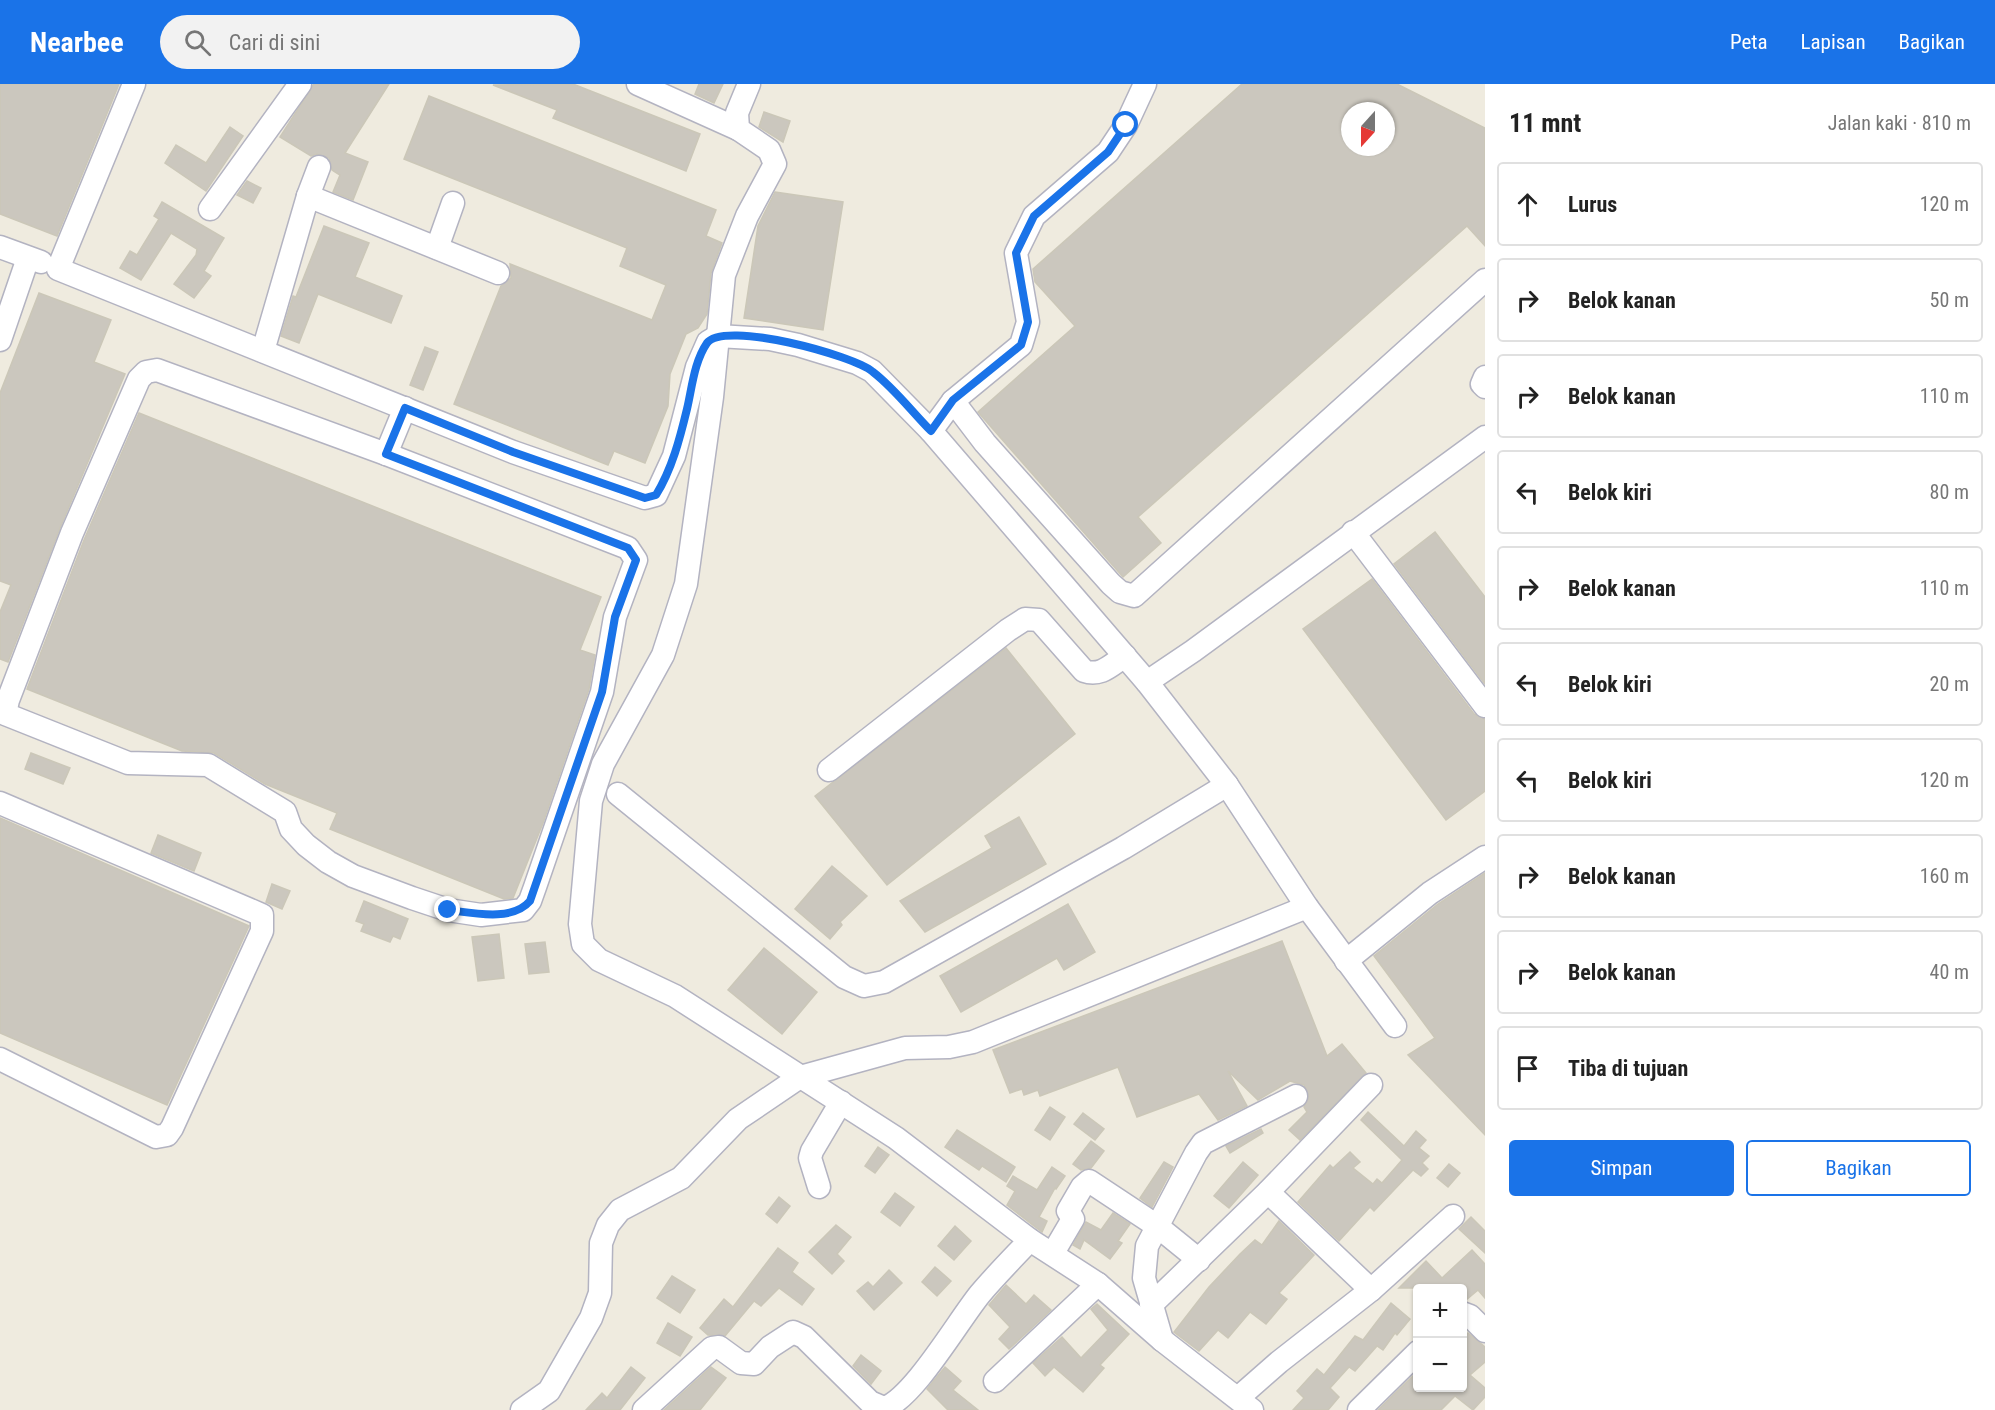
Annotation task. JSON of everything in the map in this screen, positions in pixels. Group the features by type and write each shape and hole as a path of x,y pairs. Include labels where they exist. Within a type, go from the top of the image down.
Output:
{"street":[{"path":"57,269 134,84"},
{"path":"210,209 300,84"},
{"path":"638,84 738,129 769,150 775,164 747,216 726,265 721,290 712,397 701,461 686,584 663,655 603,764 591,801 581,935 583,944 599,960 675,996 896,1138 1030,1240 1098,1284 1162,1340 1245,1404 1279,1362 1371,1290 1453,1216"},
{"path":"738,129 738,113 749,84"},
{"path":"931,431 953,400 1021,345 1028,322 1016,253 1034,216 1108,152 1126,125 1145,84"},
{"path":"262,351 308,196 319,167"},
{"path":"308,196 498,273"},
{"path":"437,248 453,203"},
{"path":"0,247 513,452 645,498 656,495 674,456 701,357 708,342 718,336 770,339 798,345 857,363 872,371 931,431 1147,682 1227,785 1307,907 1395,1026"},
{"path":"0,340 28,258"},
{"path":"953,400 985,443 1111,584 1120,592 1134,596 1485,280"},
{"path":"157,370 386,454 628,548 636,560 615,617 602,692 530,901 523,909 481,915 448,910 403,895 353,876 328,862 291,829 285,812 208,765 128,763 5,714 8,700 72,533 139,379 146,372 157,370"},
{"path":"1485,377 1482,384 1485,387"},
{"path":"386,454 405,408"},
{"path":"1147,682 1193,651 1485,437"},
{"path":"1353,532 1485,706"},
{"path":"829,770 1025,619 1039,620 1084,670 1091,673 1098,674 1125,656"},
{"path":"618,794 844,977 864,987 884,982 1123,848 1227,785"},
{"path":"0,803 262,915 263,923 258,941 172,1128 166,1135 156,1137 0,1059"},
{"path":"1346,961 1430,893 1485,857"},
{"path":"522,1410 549,1391 591,1318 600,1293 601,1243 608,1225 620,1210 681,1178 738,1119 800,1077 904,1048 949,1047 973,1042 1307,907"},
{"path":"1151,1305 1268,1192 1371,1085"},
{"path":"1162,1340 1144,1278 1147,1246 1157,1226 1203,1143 1296,1096"},
{"path":"819,1187 810,1158 842,1102"},
{"path":"1053,1253 1073,1219 1068,1211 1082,1187 1089,1181 1157,1226 1199,1260"},
{"path":"1268,1192 1371,1290"},
{"path":"644,1410 712,1348 719,1347 741,1363 754,1364 770,1347 793,1332 804,1337 870,1402 884,1408 894,1405 921,1374 981,1293 1030,1240"},
{"path":"996,1381 1098,1284"},
{"path":"1359,1410 1413,1357"}],"building":[{"path":"0,84 119,84 57,236 0,214"},
{"path":"314,84 389,84 345,153 368,162 353,200 333,192 340,175 332,170 329,158 317,154 311,156 280,137"},
{"path":"573,84 700,134 686,171 553,118 557,110 493,85"},
{"path":"699,84 723,84 714,103 695,94"},
{"path":"1242,84 1397,84 1485,128 1485,246 1467,226 1138,517 1161,543 1123,577 978,412 1075,326 1035,282 1033,269"},
{"path":"429,96 716,210 706,236 722,243 711,273 707,314 698,328 686,334 670,374 668,406 645,463 614,451 608,465 454,404 501,286 511,278 510,264 652,320 666,285 620,266 627,248 404,159"},
{"path":"764,112 790,121 783,142 759,127"},
{"path":"230,127 243,136 206,191 165,163 176,145 206,163"},
{"path":"247,181 261,188 253,203 237,195"},
{"path":"775,192 843,202 823,330 744,318 758,226"},
{"path":"162,202 224,238 204,271 211,276 194,298 174,284 196,255 197,249 171,233 141,280 120,268 130,251 137,255 159,219 154,216"},
{"path":"324,226 369,243 355,277 402,296 391,323 318,294 299,343 281,336 293,296 296,297"},
{"path":"39,293 111,320 94,362 125,374 60,528 8,662 0,659 0,612 11,585 0,581 0,393"},
{"path":"425,347 438,352 423,390 410,385"},
{"path":"139,413 601,597 580,650 595,655 589,689 543,823 513,898 504,899 330,829 337,813 265,784 214,753 182,751 27,689 84,540"},
{"path":"1435,532 1485,597 1485,684 1394,564"},
{"path":"1372,579 1474,714 1485,719 1485,791 1446,820 1303,629"},
{"path":"1006,648 1075,734 887,885 815,796"},
{"path":"31,753 70,768 63,784 25,769"},
{"path":"1019,817 1046,864 925,932 900,901 992,848 985,836"},
{"path":"0,818 249,926 167,1105 0,1033"},
{"path":"158,835 201,853 194,871 151,853"},
{"path":"832,866 867,896 840,922 842,925 830,939 795,909"},
{"path":"1485,873 1485,1135 1408,1055 1435,1038 1374,956 1438,904"},
{"path":"272,884 290,891 282,909 266,902"},
{"path":"364,901 408,919 400,939 393,936 390,942 361,931 364,924 356,921"},
{"path":"1068,904 1095,952 1064,970 1057,958 961,1012 940,976"},
{"path":"499,934 504,978 478,981 472,937"},
{"path":"1282,941 1327,1056 1342,1044 1366,1073 1300,1140 1289,1130 1307,1112 1304,1107 1309,1096 1304,1085 1290,1081 1258,1100 1228,1071 1247,1106 1218,1120 1199,1094 1137,1117 1118,1067 1040,1096 1038,1090 1024,1095 1022,1089 1010,1093 993,1050"},
{"path":"545,942 549,972 529,974 525,944"},
{"path":"764,948 817,992 782,1034 728,990"},
{"path":"1050,1107 1065,1117 1050,1140 1035,1130"},
{"path":"1368,1112 1404,1146 1416,1131 1426,1140 1419,1148 1429,1156 1422,1163 1428,1169 1421,1176 1413,1170 1374,1211 1370,1207 1339,1241 1298,1202 1330,1165 1333,1168 1350,1152 1360,1162 1353,1168 1373,1184 1377,1179 1382,1183 1402,1160 1361,1120"},
{"path":"1083,1113 1104,1129 1095,1140 1074,1124"},
{"path":"1261,1129 1263,1133 1230,1153 1226,1146"},
{"path":"957,1130 1015,1167 1006,1182 982,1166 979,1170 945,1147"},
{"path":"1091,1141 1104,1151 1091,1168 1081,1170 1073,1164"},
{"path":"878,1147 889,1155 875,1173 865,1166"},
{"path":"1164,1162 1173,1167 1152,1207 1140,1198"},
{"path":"1243,1162 1258,1175 1229,1208 1214,1196"},
{"path":"1449,1164 1460,1173 1448,1187 1437,1178"},
{"path":"1052,1167 1065,1176 1055,1188 1039,1217 1047,1221 1042,1232 1007,1205 1015,1191 1007,1186 1013,1176 1037,1190"},
{"path":"895,1193 914,1207 900,1226 881,1212"},
{"path":"779,1197 790,1206 777,1223 766,1214"},
{"path":"1113,1213 1130,1224 1118,1241 1122,1243 1110,1259 1084,1240 1080,1249 1073,1245 1086,1222 1101,1230"},
{"path":"1471,1217 1485,1231 1485,1253 1459,1229"},
{"path":"1279,1221 1314,1255 1279,1293 1287,1299 1266,1324 1250,1312 1228,1338 1218,1330 1199,1351 1174,1332 1209,1287 1240,1254 1255,1240 1262,1245"},
{"path":"836,1225 851,1237 837,1254 844,1261 832,1274 809,1252"},
{"path":"955,1226 971,1241 954,1260 938,1246"},
{"path":"778,1248 798,1263 792,1272 814,1289 802,1305 779,1288 761,1306 754,1301 725,1336 708,1335 700,1328 724,1299 733,1307"},
{"path":"1472,1250 1485,1264 1485,1298 1478,1290 1467,1299 1467,1284 1413,1284 1413,1288 1399,1288 1426,1261 1442,1278"},
{"path":"935,1267 951,1281 937,1296 922,1282"},
{"path":"889,1270 902,1283 874,1310 857,1291 868,1282 873,1287"},
{"path":"672,1276 695,1290 680,1313 657,1298"},
{"path":"1006,1285 1026,1304 1034,1295 1051,1310 1009,1349 999,1339 1010,1327 989,1305"},
{"path":"1391,1303 1410,1319 1397,1335 1395,1333 1383,1350 1377,1346 1355,1371 1349,1367 1330,1388 1339,1397 1328,1410 1293,1410 1304,1398 1297,1391 1317,1369 1324,1375 1355,1336 1363,1340"},
{"path":"1097,1304 1129,1334 1100,1365 1104,1368 1083,1392 1054,1367 1045,1376 1033,1363 1062,1337 1081,1358 1108,1330 1091,1309"},
{"path":"668,1323 692,1337 680,1356 657,1343"},
{"path":"1467,1334 1485,1347 1485,1362 1470,1375 1485,1388 1485,1397 1473,1410 1455,1396 1441,1410 1378,1410 1413,1376 1413,1392 1467,1392"},
{"path":"861,1355 881,1371 871,1384 853,1366"},
{"path":"631,1367 645,1378 620,1410 586,1410 602,1393 607,1398"},
{"path":"711,1367 726,1378 700,1410 664,1410"},
{"path":"945,1367 961,1381 953,1390 978,1410 948,1410 927,1389"}],"route":[{"path":"448,910 481,915 503,913 523,909 530,901 602,692 609,663 615,617 636,560 628,548 386,454 405,408 513,452 645,498 656,495 674,456 691,387 708,342 718,336 743,336 798,345 857,363 872,371 931,431 953,400 1021,345 1028,322 1016,253 1034,216 1108,152 1126,125"}]}
